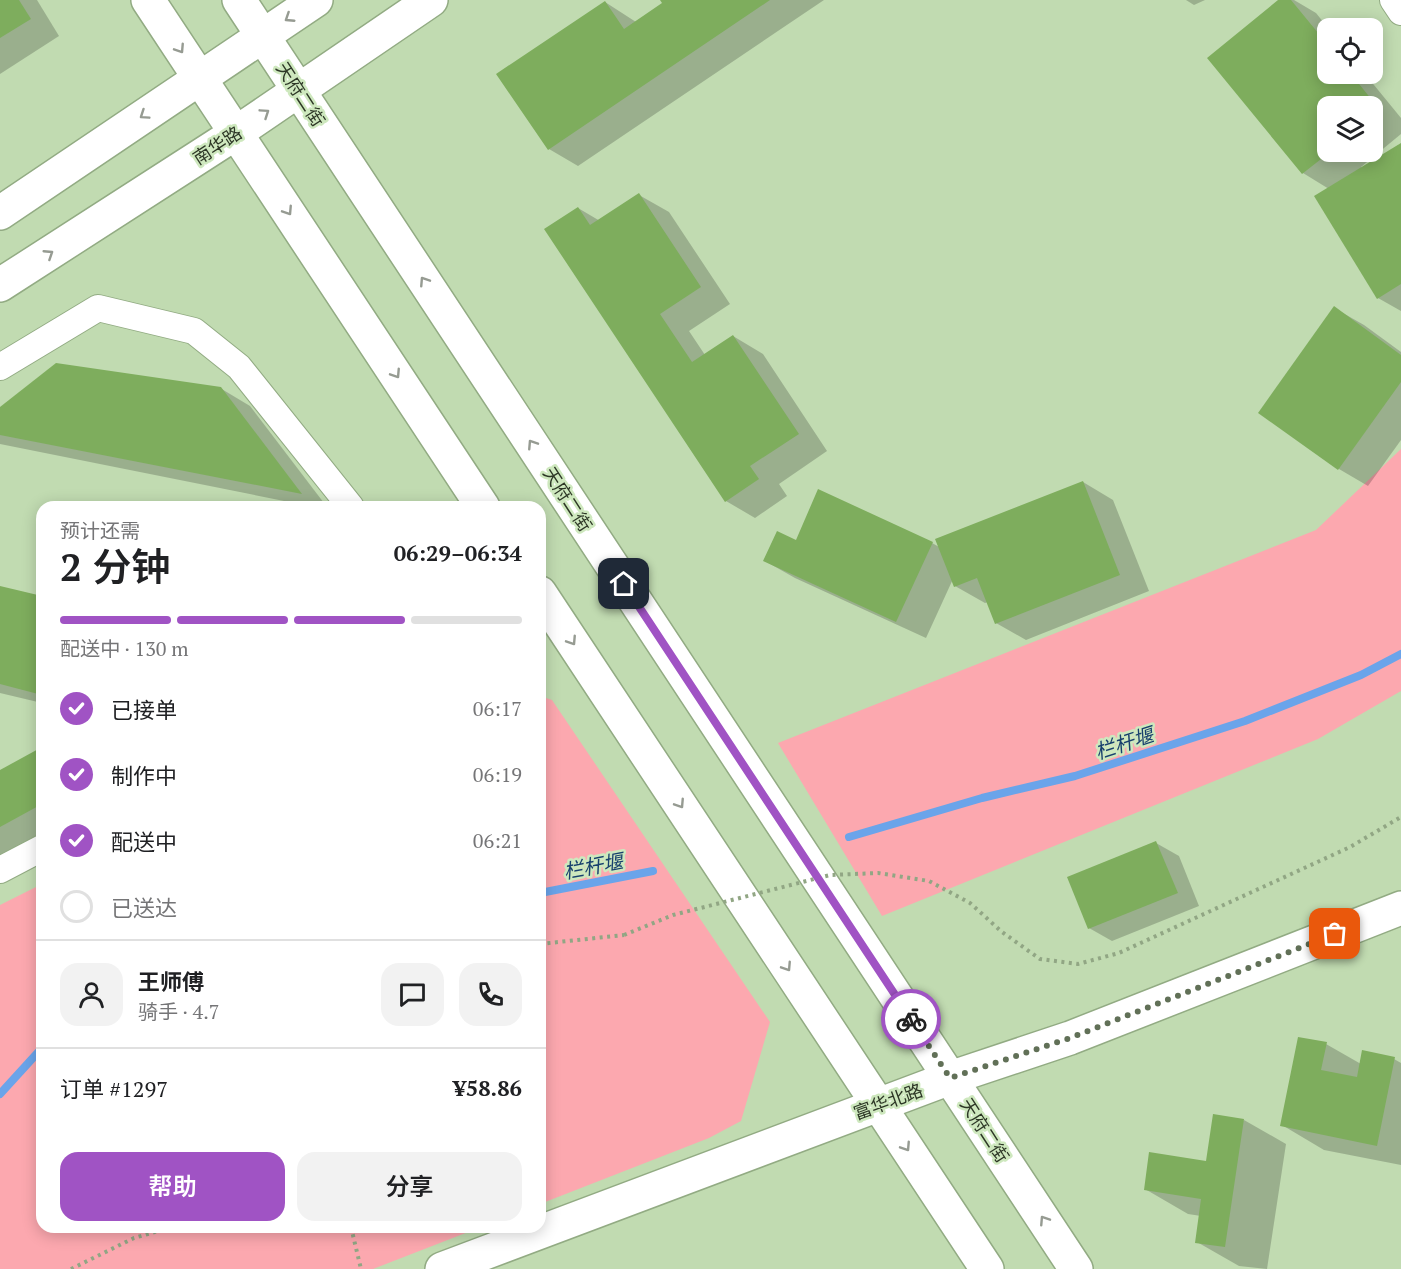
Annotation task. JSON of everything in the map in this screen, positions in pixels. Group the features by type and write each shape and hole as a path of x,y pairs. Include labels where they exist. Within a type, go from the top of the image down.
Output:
{"main road":[{"path":"148,0 479,501"},
{"name":"天府二街","path":"239,0 1076,1269"},
{"path":"0,213 316,0"},
{"name":"南华路","path":"0,285 236,133 431,0"},
{"path":"546,601 987,1269"},
{"name":"富华北路","path":"546,1230 878,1104 1070,1038 1401,908"},
{"name":"富华北路","path":"442,1269 537,1233"}],"street":[{"path":"1393,0 1401,12"},
{"path":"0,367 98,308 194,331 239,367 346,501"},
{"path":"0,870 36,851"}],"path":[{"path":"546,943 624,935 673,915 831,875 878,873 929,881 970,903 1002,932 1040,959 1078,964 1130,949 1350,847 1401,817"},
{"path":"71,1269 134,1238 151,1233"},
{"path":"352,1233 361,1269"}],"shaded area":[{"path":"1401,449 1401,691 1318,739 882,916 778,743 1316,530"},
{"path":"546,698 552,700 770,1022 741,1121 709,1138 546,1202"},
{"path":"36,887 36,1233 466,1233 373,1269 0,1269 0,905"}],"building":[{"path":"0,0 19,0 31,19 0,38"},
{"path":"660,0 770,0 548,150 496,74 605,1 624,29 662,3"},
{"path":"1278,0 1291,0 1317,32 1317,84 1359,84 1369,96 1317,96 1317,162 1302,174 1207,58"},
{"path":"1401,143 1401,284 1377,299 1314,196 1370,162 1383,162 1383,154"},
{"path":"639,193 701,287 660,314 692,362 733,335 799,434 750,466 759,479 725,502 544,229 578,207 590,225"},
{"path":"1334,306 1401,355 1401,382 1338,470 1258,413"},
{"path":"56,363 221,387 302,494 0,435 0,407"},
{"path":"1083,481 1120,575 995,624 977,578 954,587 935,539"},
{"path":"818,489 933,542 896,622 763,561 777,531 796,540"},
{"path":"0,586 36,595 36,693 0,684"},
{"path":"36,750 36,807 0,827 0,770"},
{"path":"1156,841 1178,893 1088,929 1067,877"},
{"path":"1298,1037 1327,1042 1321,1070 1357,1077 1362,1050 1395,1057 1377,1146 1280,1126"},
{"path":"1213,1114 1244,1119 1225,1247 1195,1243 1201,1199 1144,1190 1149,1152 1206,1161"}],"waterway":[{"name":"栏杆堰","path":"849,837 982,798 1075,776 1245,721 1361,675 1401,654"},
{"name":"栏杆堰","path":"546,892 653,871"},
{"name":"栏杆堰","path":"0,1094 36,1055"}],"way so far":[{"path":"911,1019 950,1078 1070,1038 1335,934"}],"route":[{"path":"624,584 911,1019"}]}
